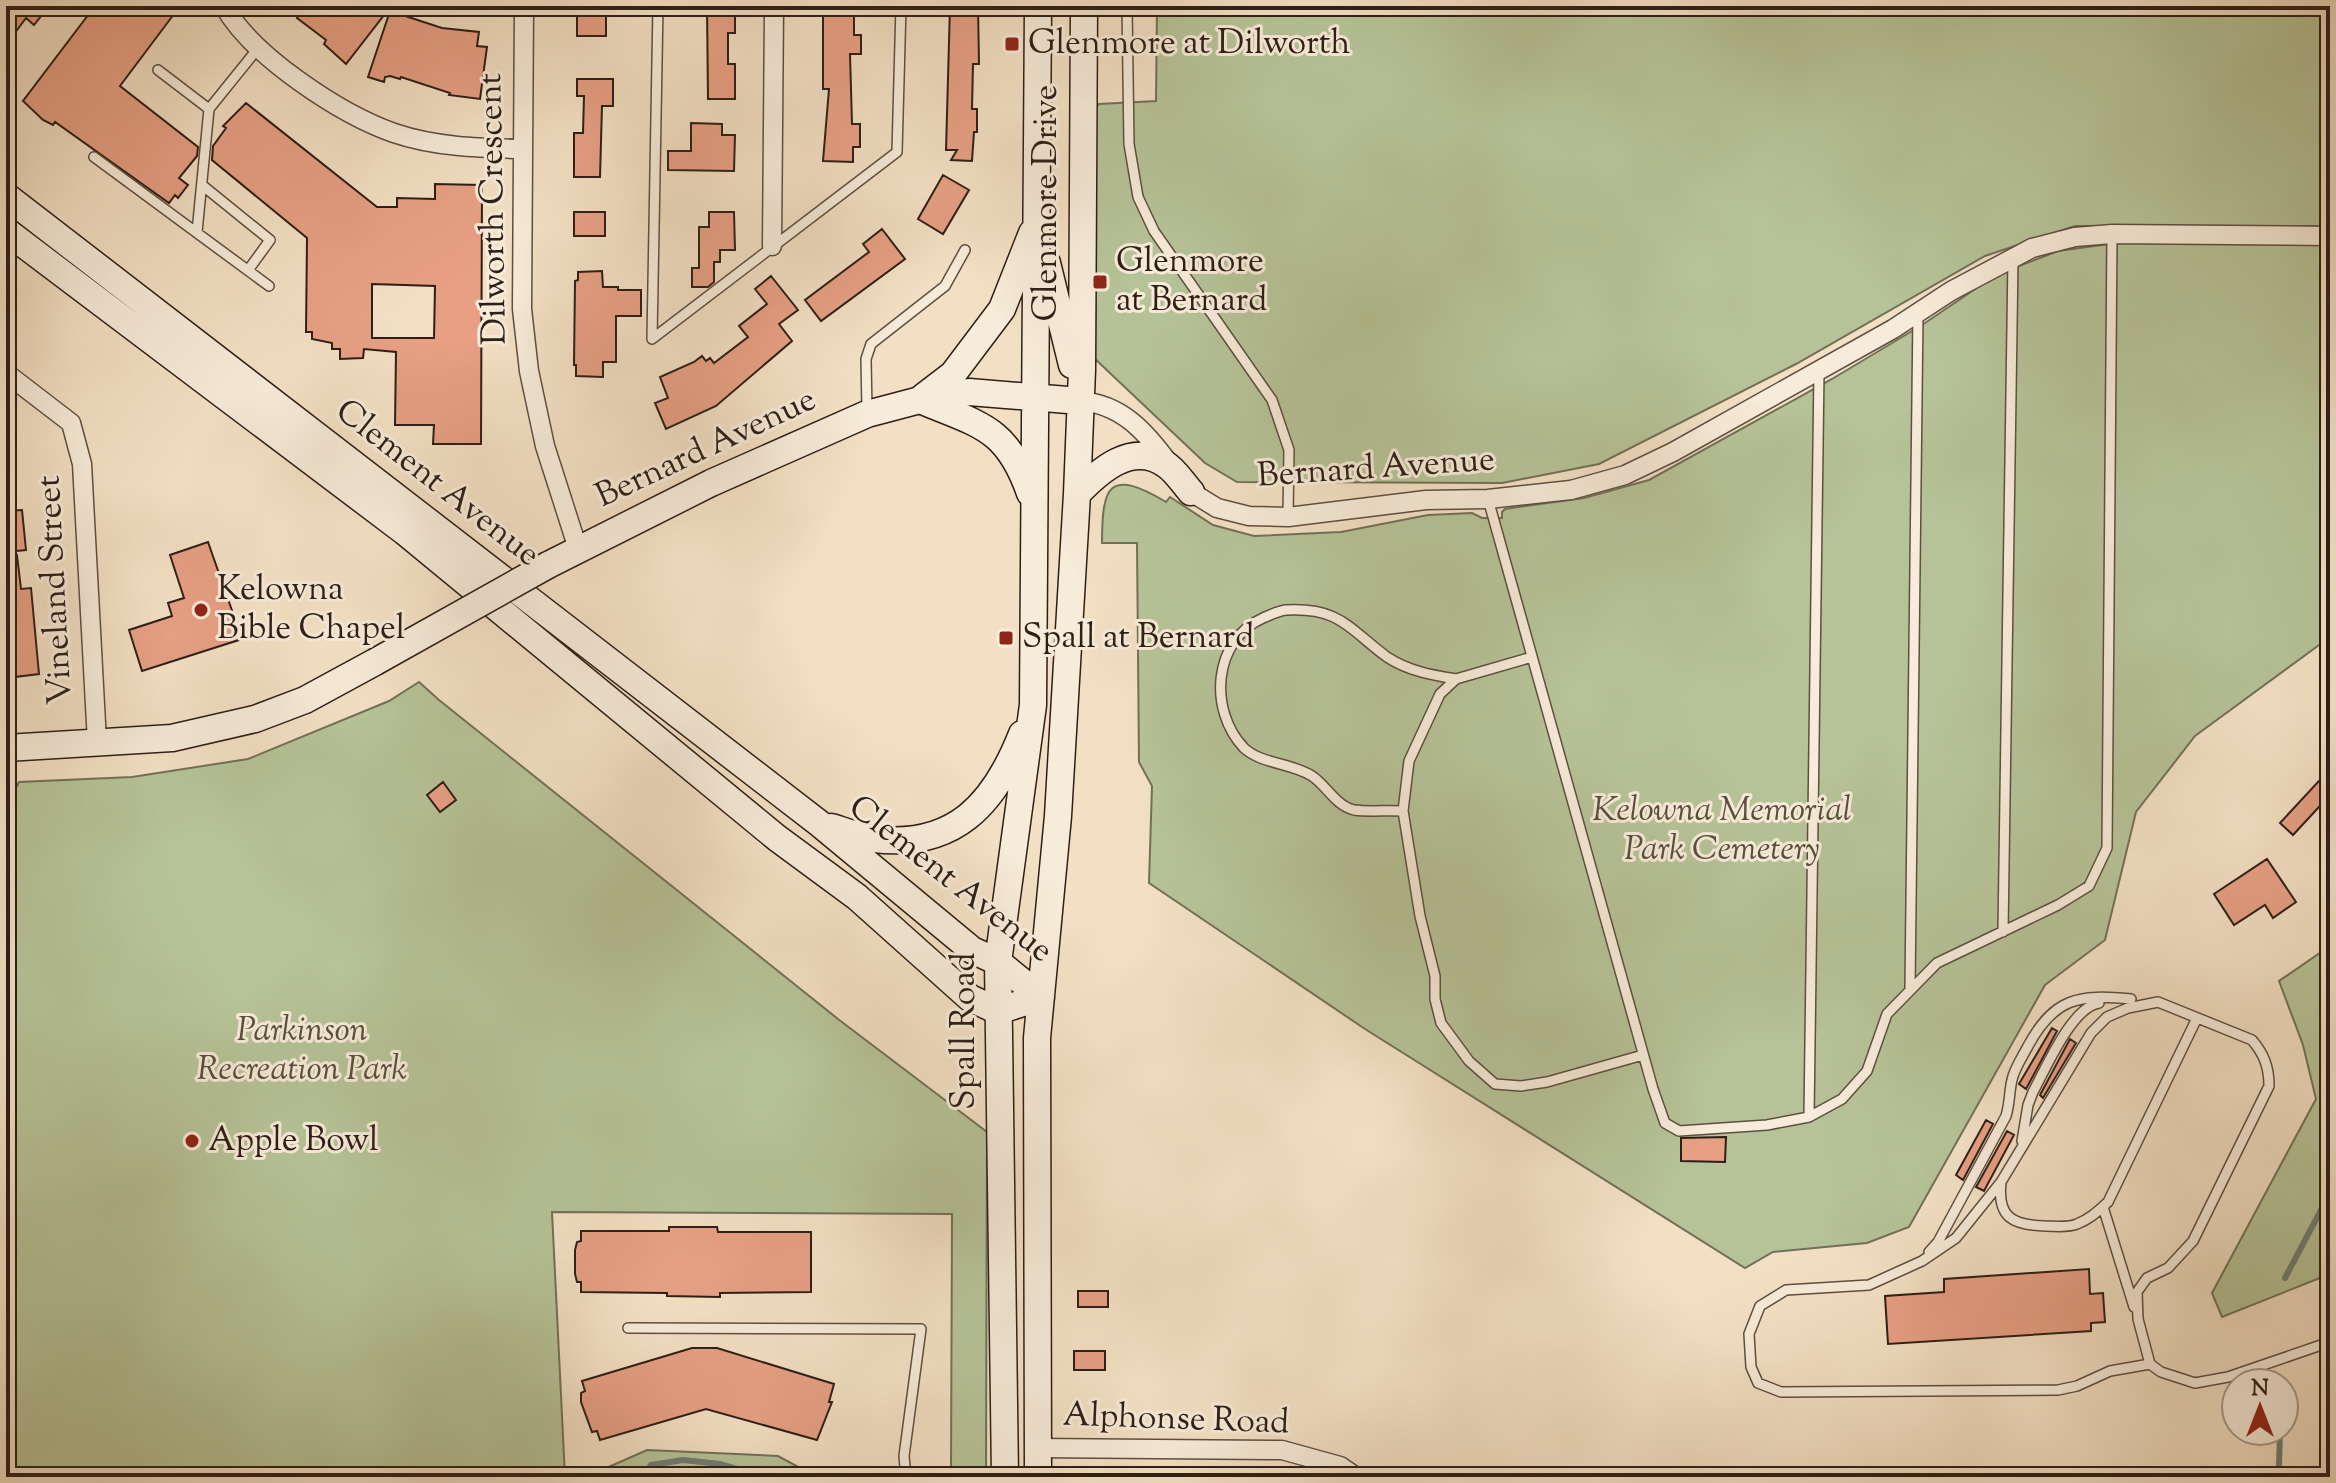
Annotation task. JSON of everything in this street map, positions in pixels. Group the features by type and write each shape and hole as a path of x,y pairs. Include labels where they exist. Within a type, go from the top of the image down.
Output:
{"main road":[{"name":"Glenmore Drive","path":"1036,396 1038,6"},
{"name":"Glenmore Drive","path":"1080,401 1084,6"},
{"name":"Clement Avenue","path":"6,196 820,824 972,950 998,962 1041,997"},
{"path":"1035,507 1020,464 995,433 920,400 953,374 1002,309 1037,220"},
{"path":"1037,220 1080,401"},
{"name":"Clement Avenue","path":"6,231 405,532 777,838 857,897 970,998 998,1011 1041,997"},
{"name":"Bernard Avenue","path":"6,748 172,738 255,719 305,700 578,549 711,483 867,414 920,400 969,392 1080,401"},
{"name":"Spall Road","path":"1005,1477 998,962 1033,705 1036,396"},
{"name":"Spall Road","path":"1038,1477 1040,1217 1037,1038 1058,816 1080,401"},
{"path":"1077,494 1098,473 1119,459 1145,455 1166,464 1191,492"},
{"path":"820,824 871,839 907,841 945,833 976,811 987,798 1016,748 1033,705"}],"street":[{"path":"224,6 230,18 276,64 337,105 394,133 457,147 522,149"},
{"name":"Dilworth Crescent","path":"524,6 522,309 529,371 545,446 578,549"},
{"path":"772,246 774,6"},
{"name":"Bernard Avenue","path":"1080,401 1097,402 1142,427 1191,492 1217,508 1249,516 1288,517 1426,500 1488,499 1571,490 1625,475 1673,452 1819,371 1951,291 2032,248 2075,237 2112,234 2330,236"},
{"name":"Vineland Street","path":"6,373 71,423 82,464 97,742"},
{"name":"Alphonse Road","path":"1038,1448 1282,1450 1340,1466 1356,1477"}],"lane":[{"path":"451,6 471,8"},
{"path":"658,6 652,339 897,152 901,6"},
{"path":"1127,6 1129,144 1138,197 1154,231 1272,400 1284,431 1290,459 1288,517"},
{"path":"197,232 209,109 259,47"},
{"path":"158,70 209,109"},
{"path":"94,157 269,286"},
{"path":"202,185 270,240 249,269"},
{"path":"1488,499 1643,1055 1665,1123 1679,1131 1767,1125 1809,1117 1842,1099 1867,1071 1887,1014 1937,963 2058,905 2089,886 2107,848 2112,234"},
{"path":"867,414 866,359 871,344 945,286 965,250"},
{"path":"2003,932 2013,257"},
{"path":"1910,988 1918,313"},
{"path":"1809,1117 1819,371"},
{"path":"1403,811 1353,810 1342,804 1312,776 1245,749 1231,727 1220,699 1220,671 1232,645 1252,623 1283,610 1294,610 1317,611 1347,622 1388,657 1422,674 1456,679 1532,657"},
{"path":"1456,679 1440,694 1409,761 1403,811 1441,1023 1469,1061 1495,1084 1521,1086 1547,1082 1643,1055"},
{"path":"1922,1261 1938,1242 2000,1127 2011,1102 2012,1079 2046,1018 2060,1005 2082,999 2107,997 2158,1002 2252,1040 2261,1051 2269,1073 2269,1086 2193,1241 2168,1268 2147,1278 2137,1292 2138,1319"},
{"path":"2022,1144 2033,1092 2076,1017 2090,1005 2131,999"},
{"path":"2150,1364 2110,1371 2077,1386 2058,1390 1781,1392 1758,1383 1751,1367 1749,1334 1760,1306 1786,1290 1869,1285 1922,1261 1956,1238 2001,1182 2091,1033 2107,1017 2128,1008 2158,1002"},
{"path":"2001,1182 1999,1197 2003,1210 2012,1221 2024,1226 2074,1226 2094,1215 2108,1202 2197,1018"},
{"path":"2103,1207 2150,1364 2161,1372 2195,1383 2228,1377 2330,1342"},
{"path":"628,1328 921,1329 904,1456 906,1477"}],"green space":[{"path":"1157,6 2330,6 2330,226 2075,226 1985,256 1796,364 1599,464 1502,483 1237,482 1205,463 1093,357 1093,112 1099,104 1156,101"},
{"name":"Kelowna Memorial Park Cemetery","path":"2124,242 2330,244 2330,637 2195,736 2136,812 2105,940 2045,985 1909,1227 1867,1243 1773,1252 1745,1268 1365,1029 1149,883 1152,786 1139,762 1137,543 1102,543 1104,507 1113,488 1132,486 1166,502 1170,497 1213,525 1254,536 1341,532 1428,515 1472,513 1482,518 1502,518 1505,509 1584,498 1649,480 1832,379 1922,325 1996,275 2058,251"},
{"name":"Parkinson Recreation Park","path":"419,682 838,1019 987,1132 986,1476 951,1475 952,1214 552,1212 565,1477 6,1477 6,807 19,782 132,777 248,759 389,701"},
{"path":"2330,946 2330,1274 2222,1317 2212,1293 2316,1099 2303,1045 2279,981"},
{"path":"647,1450 778,1456 817,1477 586,1477"}],"building":[{"path":"6,6 49,6 34,25 26,18 6,45"},
{"path":"95,6 180,6 120,86 198,147 197,156 179,178 188,185 178,198 175,195 169,203 55,122 53,125 43,120 23,101"},
{"path":"306,6 375,6 388,10 346,64 324,44 326,40 297,18"},
{"path":"580,6 606,6 606,36 577,36"},
{"path":"707,6 735,6 735,33 728,33 728,64 735,64 735,99 708,99"},
{"path":"823,6 854,6 854,35 861,35 861,54 850,54 852,124 860,124 860,147 853,147 853,162 823,161 829,89 823,89"},
{"path":"950,6 978,6 979,64 973,64 972,109 977,109 977,132 974,132 972,161 951,160 957,150 946,150"},
{"path":"390,11 442,28 479,32 477,46 487,47 480,99 449,95 401,77 385,77 384,82 368,77"},
{"path":"577,79 613,79 613,106 602,106 600,177 574,177 574,133 583,133 584,96 577,96"},
{"path":"246,103 377,207 397,207 397,198 435,199 435,184 482,185 481,444 433,444 434,425 395,425 396,352 364,349 363,358 340,359 340,349 332,349 332,343 312,339 312,332 306,332 307,238 212,160 213,146 226,128 223,126","holes":["372,284 435,286 434,338 372,338"]},
{"path":"691,123 722,124 722,135 735,135 734,171 668,170 668,151 691,151"},
{"path":"943,175 969,190 943,234 918,219"},
{"path":"574,212 605,212 605,236 574,236"},
{"path":"709,212 734,212 735,250 720,250 720,262 714,262 714,282 708,287 692,287 692,268 699,268 699,227 709,227"},
{"path":"882,229 905,259 821,321 805,300 869,252 863,244"},
{"path":"602,271 603,287 641,290 641,316 616,316 616,362 603,362 603,377 576,376 575,281 578,280 578,272"},
{"path":"771,276 798,310 779,324 792,341 716,406 666,429 655,403 668,398 660,377 702,356 714,363 748,337 739,326 767,304 755,289"},
{"path":"22,510 26,550 6,552 6,511"},
{"name":"Kelowna Bible Chapel","path":"208,542 242,639 142,671 129,630 172,616 168,603 184,598 170,555"},
{"path":"17,555 21,589 31,588 39,674 6,678 6,556"},
{"path":"2330,769 2330,795 2293,835 2280,823"},
{"path":"443,782 456,800 440,812 427,795"},
{"path":"2267,859 2296,902 2273,918 2265,905 2234,925 2214,894"},
{"path":"2052,1028 2057,1031 2026,1089 2019,1084"},
{"path":"2070,1039 2076,1043 2043,1098 2040,1095"},
{"path":"1986,1120 1993,1124 1963,1180 1956,1175"},
{"path":"2007,1131 2014,1135 1984,1191 1976,1187"},
{"path":"1726,1137 1725,1162 1681,1161 1681,1138"},
{"path":"669,1227 717,1227 718,1232 811,1232 811,1292 720,1293 720,1297 581,1292 581,1282 577,1282 575,1274 575,1250 577,1242 581,1241 581,1231 669,1231"},
{"path":"2089,1269 2090,1294 2103,1293 2105,1322 2091,1323 2091,1331 1888,1344 1885,1296 1944,1292 1944,1279"},
{"path":"1078,1291 1108,1291 1108,1307 1078,1307"},
{"path":"692,1348 717,1348 834,1384 829,1402 832,1402 817,1440 706,1409 600,1440 597,1431 592,1432 581,1402 581,1393 585,1391 582,1381"},
{"path":"1074,1351 1105,1351 1105,1370 1074,1370"}],"waterway":[{"path":"2285,1278 2330,1193"},
{"path":"2280,1447 2279,1466 2283,1477"},
{"path":"643,1477 651,1465 683,1460 720,1464 764,1477"}],"place":[{"name":"Glenmore at Dilworth","path":"1012,44"},
{"name":"Glenmore at Bernard","path":"1100,282"},
{"name":"Kelowna Bible Chapel","path":"201,610"},
{"name":"Spall at Bernard","path":"1006,638"},
{"name":"Apple Bowl","path":"192,1141"}]}
